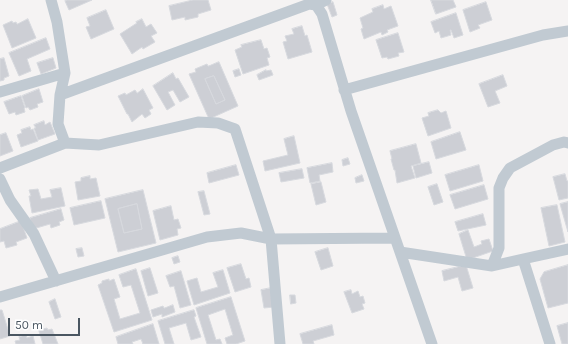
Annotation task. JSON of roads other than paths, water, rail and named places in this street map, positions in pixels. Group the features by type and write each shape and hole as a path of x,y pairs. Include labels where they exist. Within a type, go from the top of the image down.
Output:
{"street":[{"path":"51,0 57,22 65,73 60,95 58,124 65,143"},
{"path":"60,95 302,6 309,4 316,5 326,0"},
{"path":"316,5 322,14 344,90 432,344"},
{"path":"344,90 543,35 568,31"},
{"path":"0,92 65,73"},
{"path":"0,168 65,143 99,145 144,136 198,122 218,123 235,129 271,239 280,344"},
{"path":"492,266 499,248 499,188 503,178 510,168 553,145 564,142 568,143"},
{"path":"0,180 10,200 34,234 56,281"},
{"path":"0,297 207,237 241,232 271,239 395,238"},
{"path":"400,252 492,266 568,249"},
{"path":"523,259 550,344"}]}
